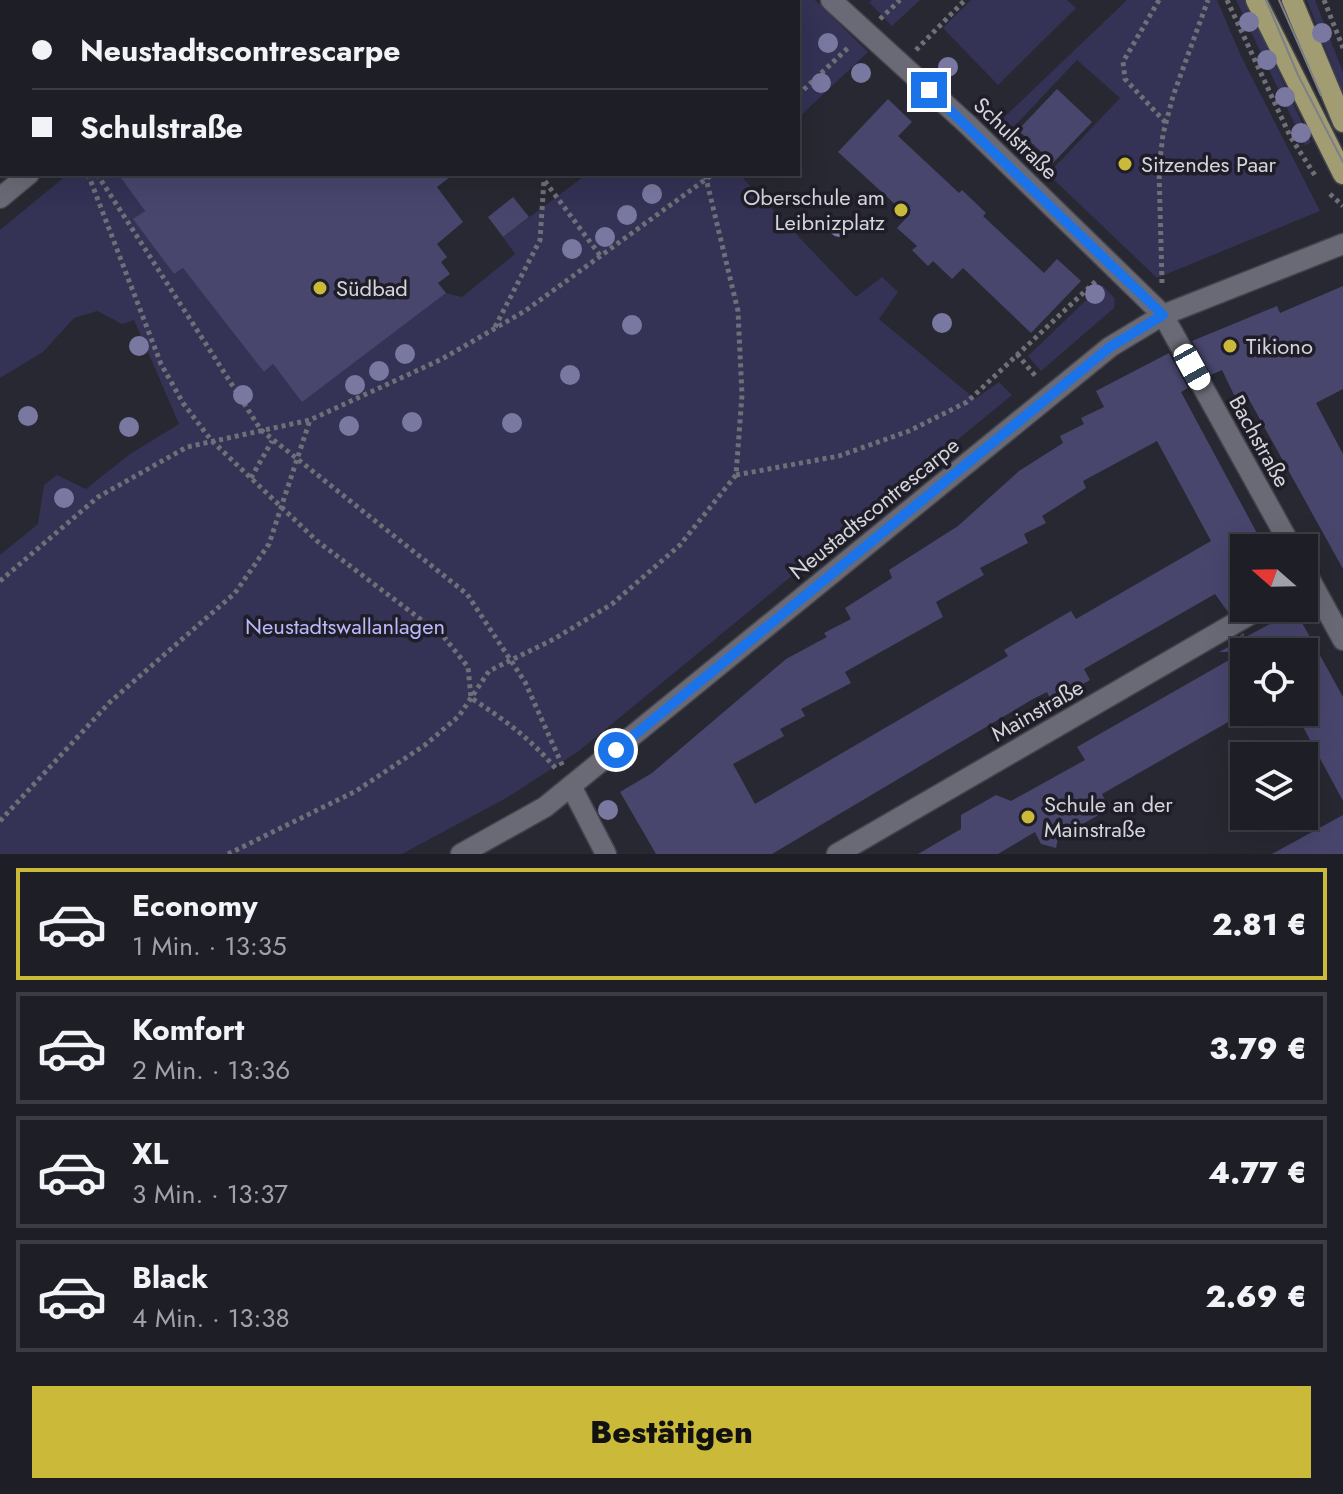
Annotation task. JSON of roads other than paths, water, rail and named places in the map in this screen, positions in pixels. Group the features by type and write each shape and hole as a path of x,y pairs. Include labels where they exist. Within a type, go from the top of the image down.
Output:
{"main road":[{"path":"1256,0 1343,174"},
{"path":"1292,0 1343,122"}],"street":[{"name":"Schulstraße","path":"831,0 1163,315"},
{"path":"0,198 27,176"},
{"name":"Neustadtscontrescarpe","path":"461,854 545,807 1110,347 1163,315 1343,244"},
{"name":"Bachstraße","path":"1163,315 1284,534"},
{"path":"1318,597 1343,640"},
{"name":"Mainstraße","path":"837,854 1237,622"},
{"path":"571,786 606,854"}],"tram line":[{"path":"1266,0 1298,75 1343,162"},
{"path":"1279,0 1321,95"}],"place":[{"name":"Sitzendes Paar","path":"1125,164"},
{"name":"Oberschule am Leibnizplatz","path":"901,210"},
{"name":"Südbad","path":"320,288"},
{"name":"Tikiono","path":"1230,346"},
{"name":"Schule an der Mainstraße","path":"1028,817"}],"park label":[{"name":"Neustadtswallanlagen","path":"345,626"}]}
